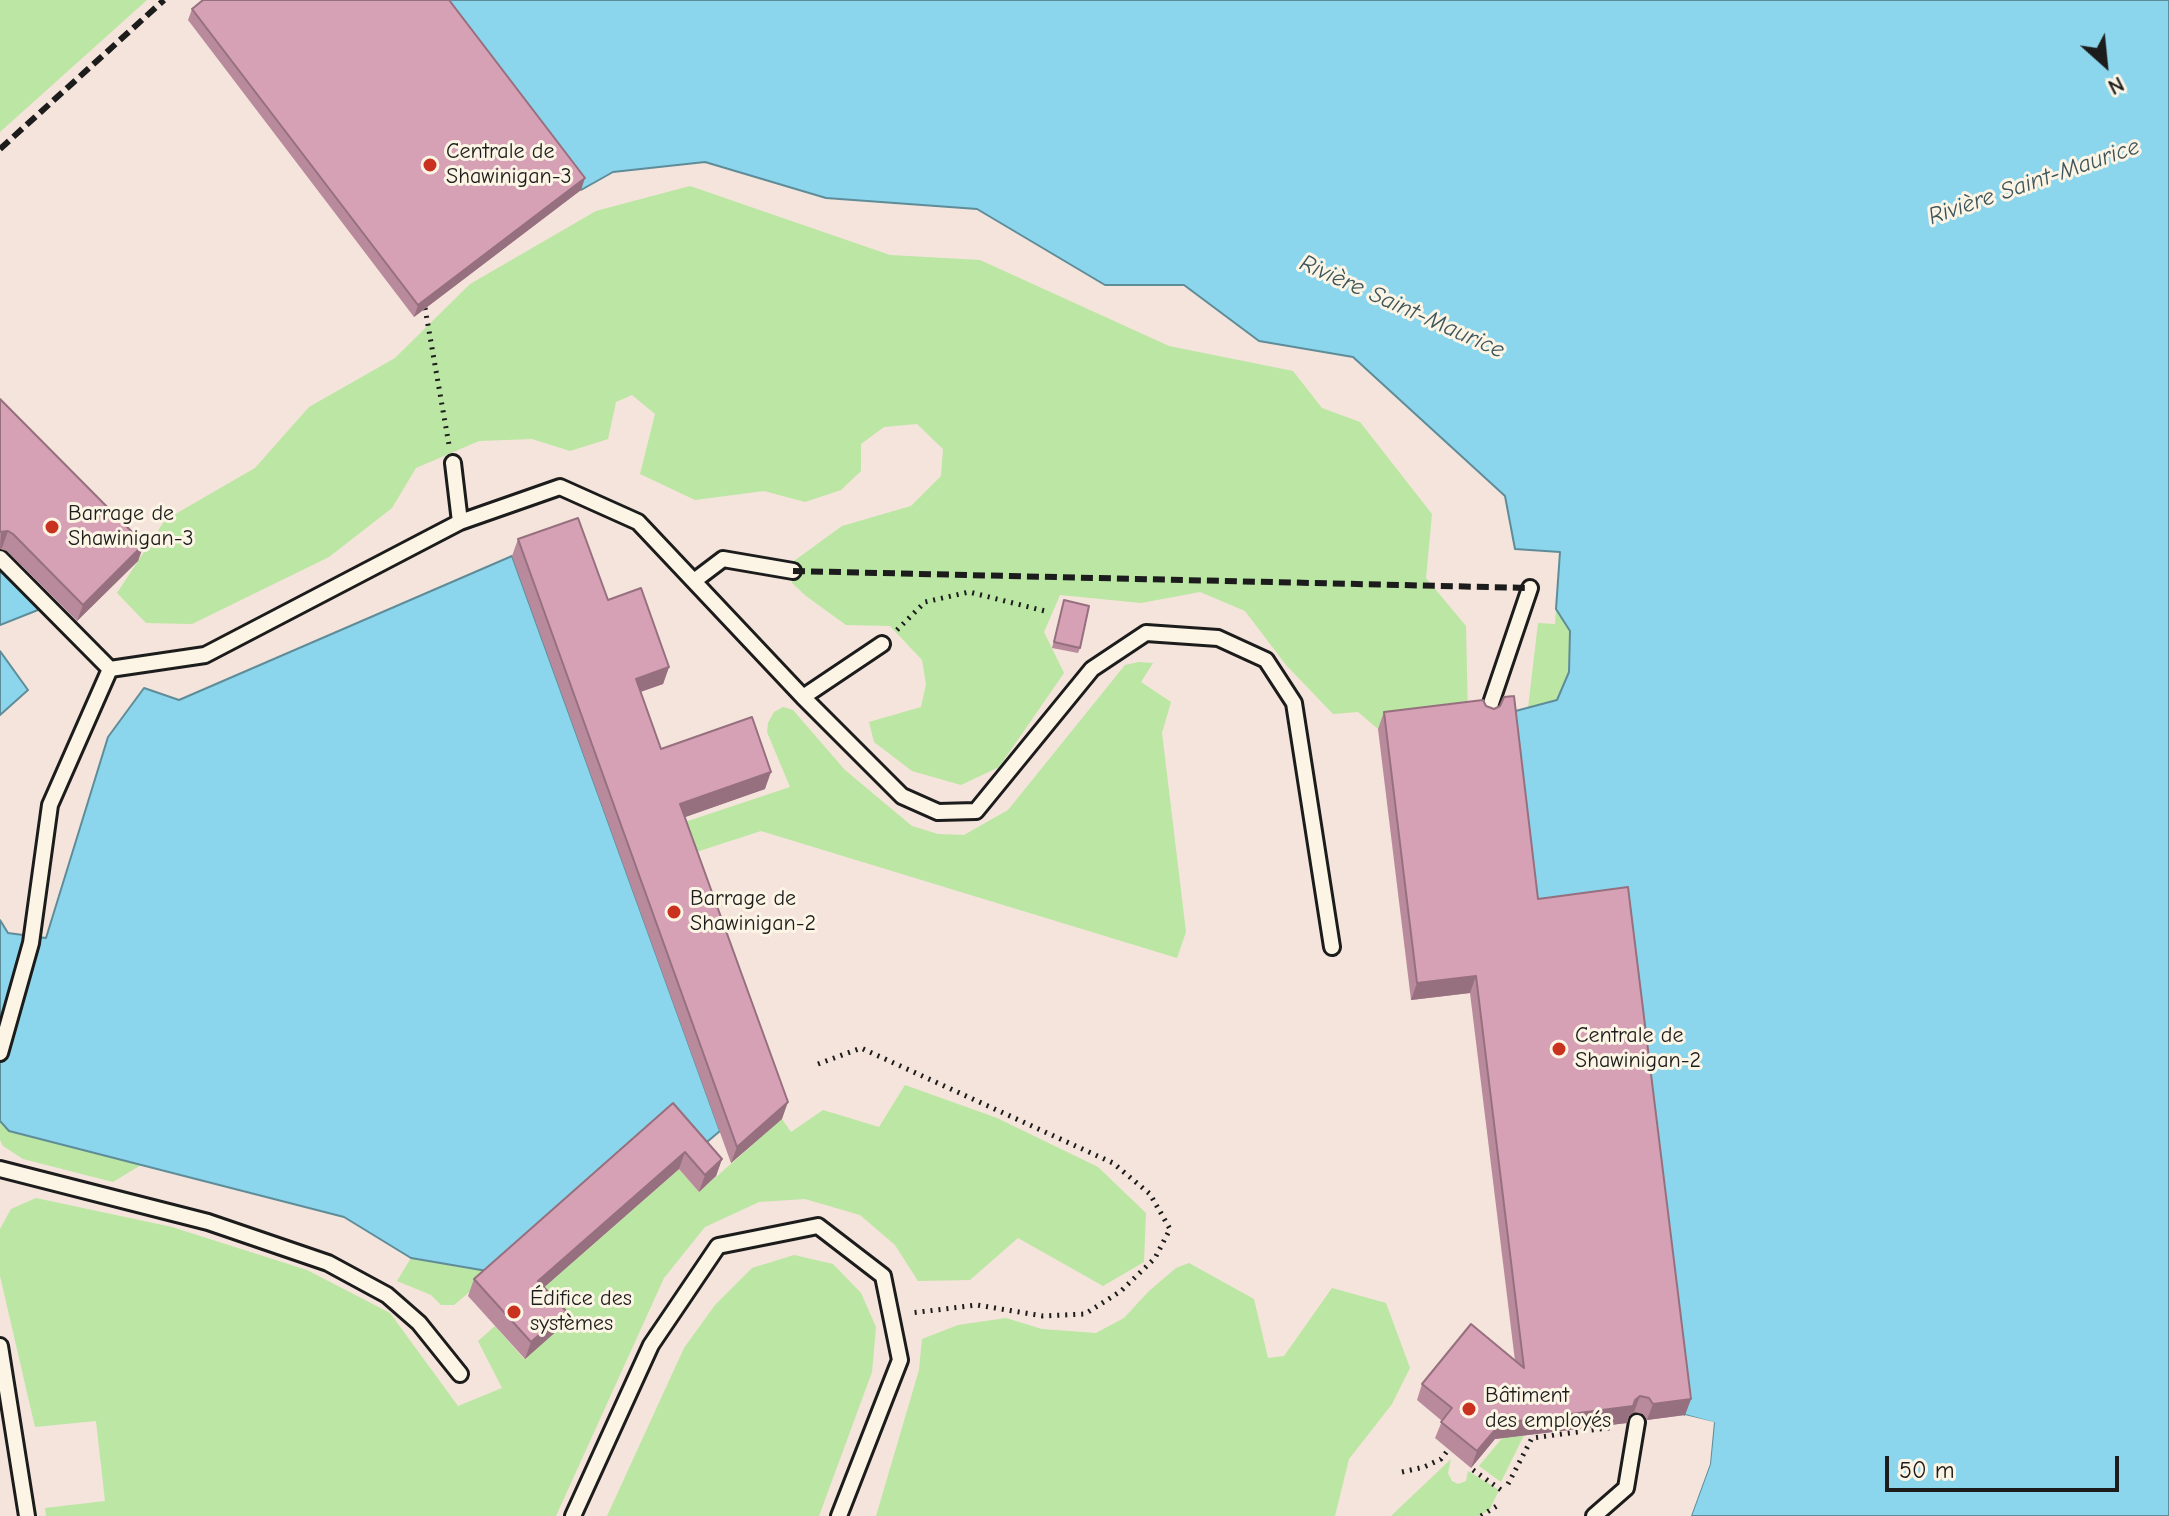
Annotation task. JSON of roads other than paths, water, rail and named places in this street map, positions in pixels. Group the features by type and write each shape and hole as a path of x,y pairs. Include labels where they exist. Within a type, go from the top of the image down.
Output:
{"lane":[{"path":"453,463 460,522"},
{"path":"110,669 205,655 460,522 560,487 638,522 803,697 902,796 938,812 976,811 1092,669 1146,633 1218,638 1266,660 1294,703 1332,947"},
{"path":"0,558 110,669"},
{"path":"694,581 723,559 793,571"},
{"path":"1487,715 1530,588"},
{"path":"803,697 882,644"},
{"path":"0,1053 31,943 50,805 110,669"},
{"path":"1501,675 1509,695"},
{"path":"0,1169 208,1222 328,1263 387,1295 419,1323 460,1374"},
{"path":"573,1516 651,1345 718,1246 818,1226 883,1276 900,1360 839,1516"},
{"path":"0,1346 27,1516"},
{"path":"1594,1516 1626,1488 1633,1424"}],"water":[{"name":"Rivière Saint-Maurice","path":"436,0 2169,0 2169,1516 1691,1516 1710,1464 1714,1423 1685,1415 1532,915 1508,713 1557,700 1569,672 1570,631 1556,609 1560,552 1515,549 1505,496 1353,357 1259,341 1184,285 1105,285 977,209 826,198 705,162 613,172 581,190"},
{"path":"512,556 720,1131 695,1152 493,1272 411,1258 344,1217 9,1131 0,1121 0,920 8,933 46,938 108,737 144,688 179,700"},
{"path":"0,558 48,606 0,625"},
{"path":"0,651 28,690 0,715"}],"railway":[{"path":"0,149 164,0"},
{"path":"793,571 1530,588"}],"place":[{"name":"Centrale de Shawinigan-3","path":"430,165"},
{"name":"Barrage de Shawinigan-3","path":"52,527"},
{"name":"Barrage de Shawinigan-2","path":"674,912"},
{"name":"Centrale de Shawinigan-2","path":"1559,1049"},
{"name":"Édifice des systèmes","path":"514,1312"},
{"name":"Bâtiment des employés","path":"1469,1409"}]}
